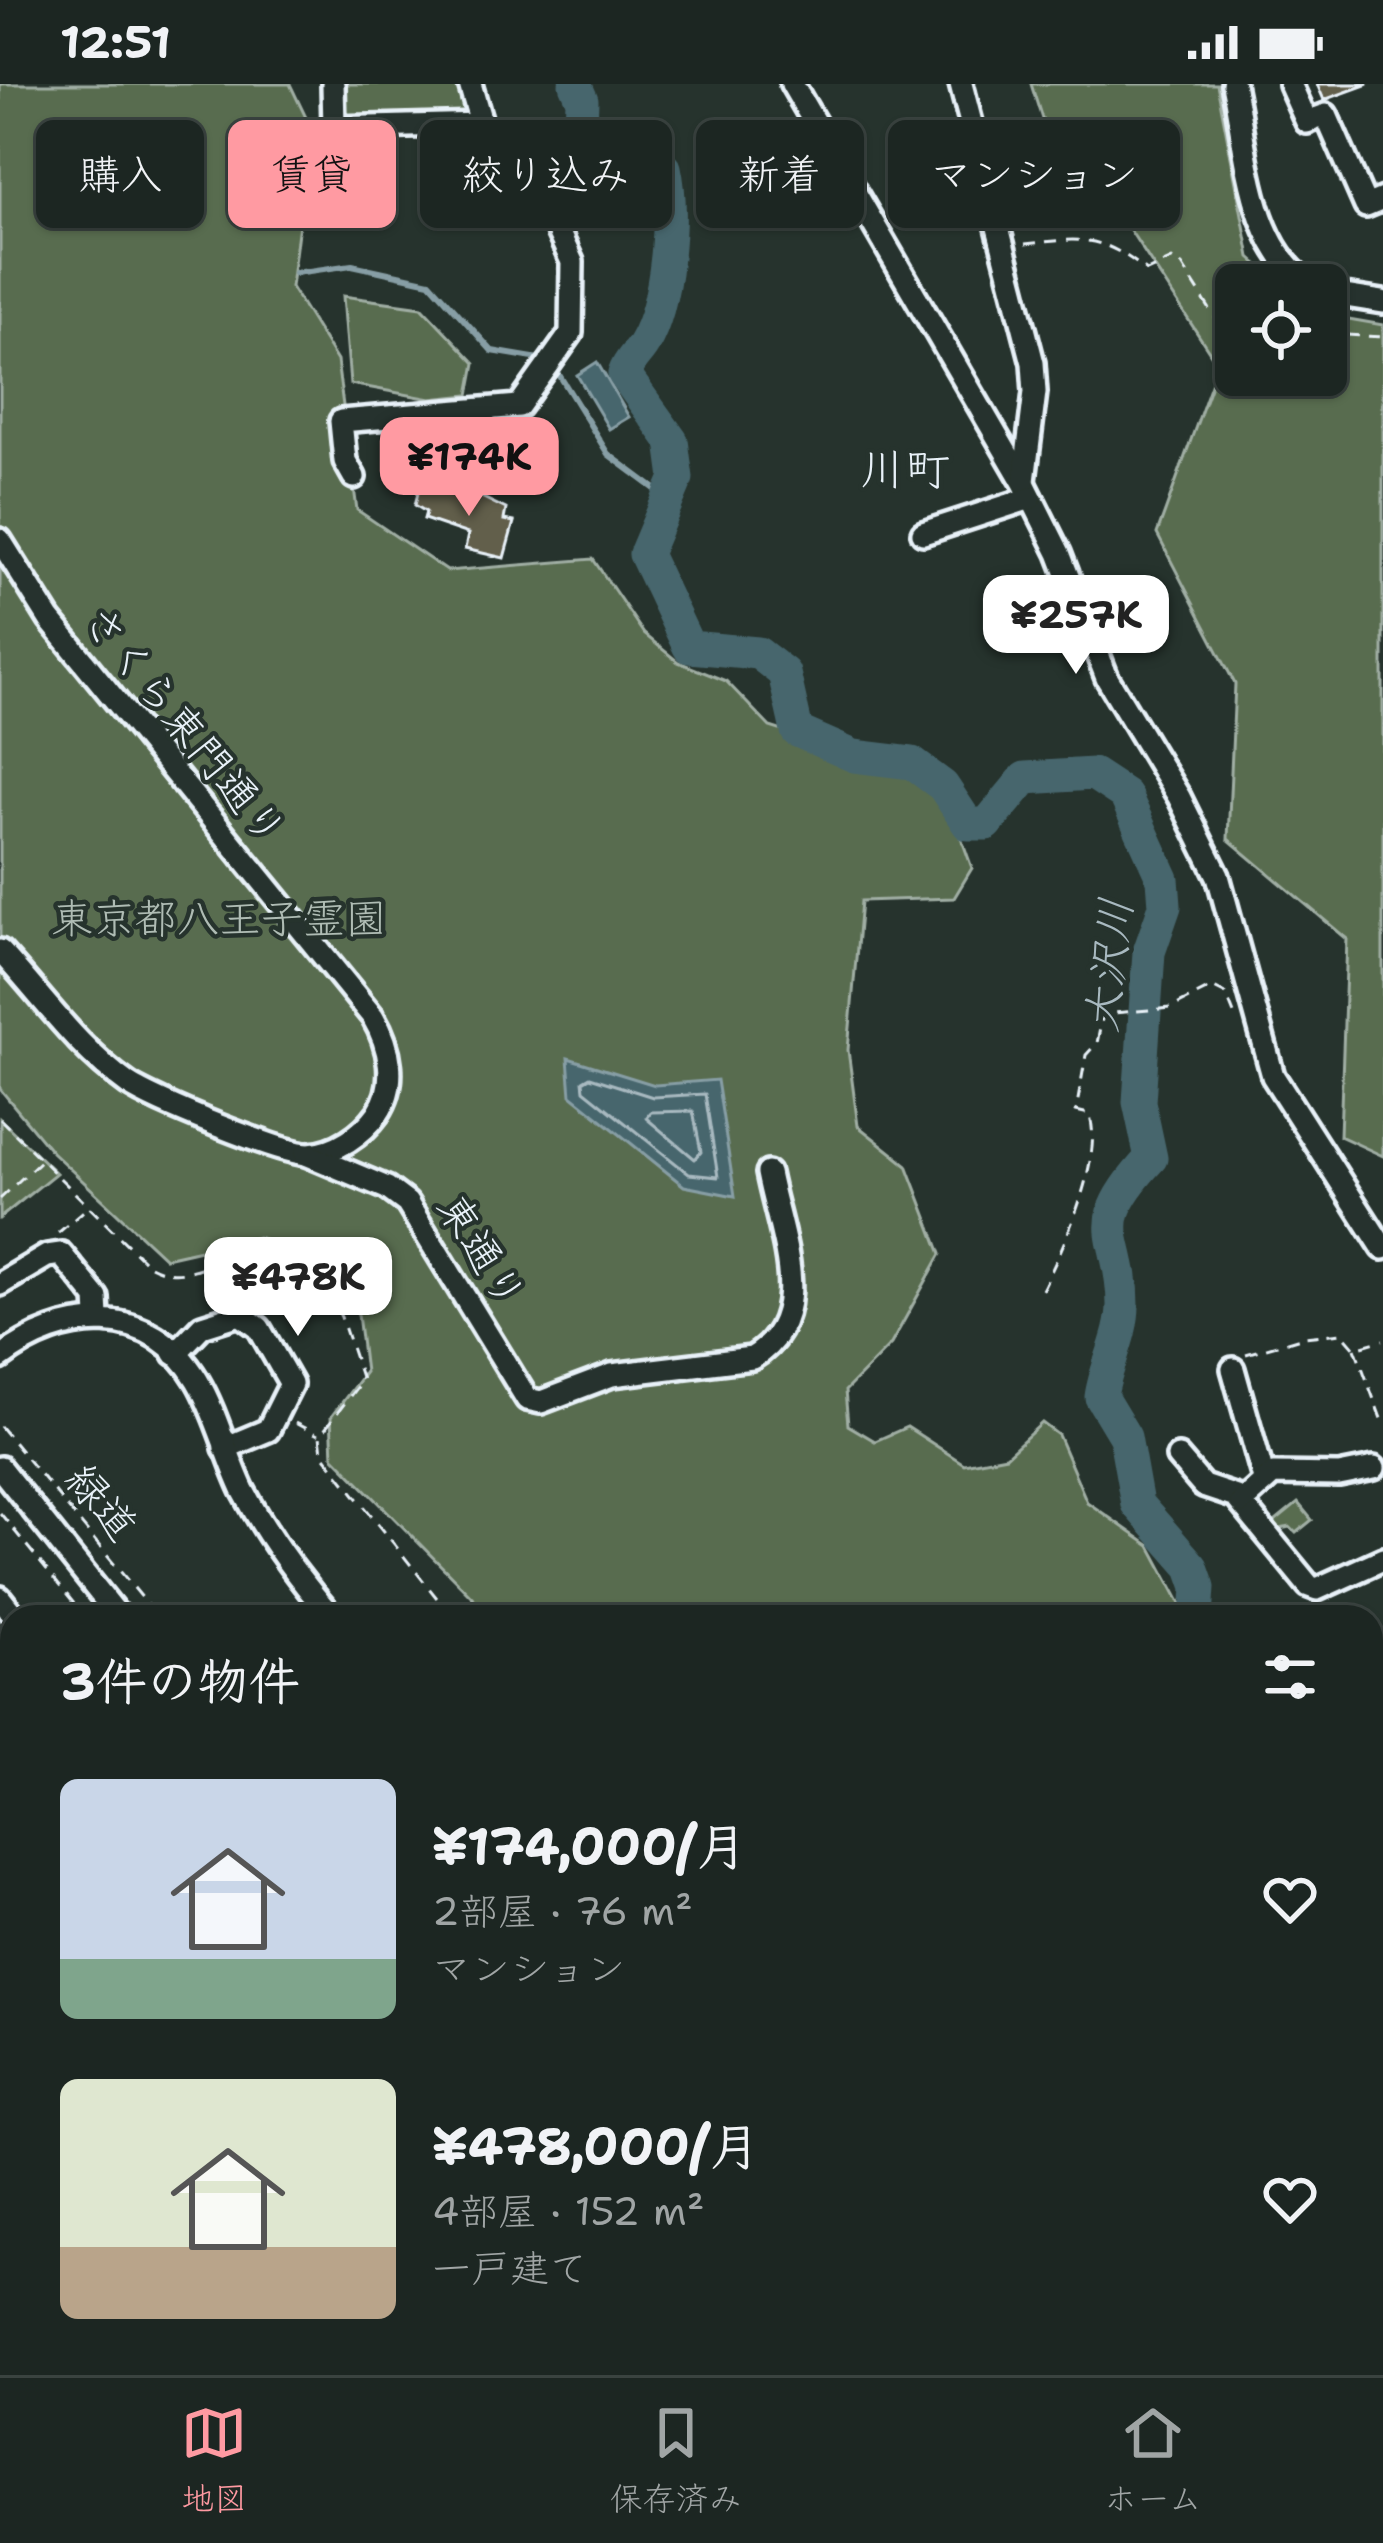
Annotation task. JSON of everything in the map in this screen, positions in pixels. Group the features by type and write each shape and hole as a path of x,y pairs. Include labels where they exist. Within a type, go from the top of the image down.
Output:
{"street":[{"path":"333,84 334,128 420,126"},
{"path":"470,84 481,120"},
{"path":"792,84 1028,491 1059,553 1107,678 1212,860 1273,1076 1383,1248"},
{"path":"961,84 1033,363 1035,392 1027,424 1028,491"},
{"path":"1233,84 1263,221 1275,250 1289,264"},
{"path":"1290,84 1307,122 1326,115 1366,206 1383,199"},
{"path":"354,477 345,461 341,421 519,406 572,333 572,262 560,228"},
{"path":"1347,296 1383,302"},
{"path":"923,533 1028,491"},
{"name":"さくら東門通り","path":"0,540 50,620 382,1032 390,1065 384,1104 348,1141 306,1154"},
{"path":"0,951 52,1013 130,1084 190,1114 306,1154"},
{"name":"東通り","path":"306,1154 387,1188 407,1203 527,1399 541,1402 612,1375 752,1358 770,1347 793,1304 768,1173"},
{"path":"0,1284 47,1256 61,1254 98,1298 98,1317"},
{"path":"175,1354 202,1326 240,1315 260,1328 291,1384 280,1415 268,1430 225,1448"},
{"path":"3,1349 43,1331 98,1317 127,1322 175,1354 195,1378 266,1532 323,1605"},
{"path":"1233,1364 1264,1479"},
{"path":"1178,1457 1203,1486 1240,1503 1285,1541 1318,1589 1383,1558"},
{"path":"0,1468 109,1605"},
{"path":"1240,1503 1264,1479 1374,1468"}],"path":[{"path":"1005,247 1082,238 1113,244 1147,271 1172,259 1182,265 1215,318"},
{"path":"1347,335 1383,337"},
{"path":"1042,1290 1060,1255 1098,1135 1089,1114 1076,1111 1086,1054 1097,1043 1102,1014 1171,1008 1218,987 1244,1030 1257,1032"},
{"path":"0,1132 7,1124"},
{"path":"0,1199 42,1159"},
{"path":"47,1256 49,1240 88,1207"},
{"path":"1233,1364 1304,1337 1342,1333 1355,1348 1383,1424"},
{"path":"1355,1348 1383,1340"},
{"path":"280,1415 320,1436"},
{"name":"緑道","path":"0,1426 148,1605"},
{"name":"緑道","path":"0,1513 75,1605"}],"green space":[{"name":"東京都八王子霊園","path":"0,84 290,84 307,120 228,120 228,228 298,228 291,287 337,361 357,510 447,571 593,559 644,634 678,662 726,681 770,727 923,775 957,826 972,868 954,898 861,901 848,1050 858,1126 907,1165 941,1254 891,1344 845,1391 848,1425 875,1441 907,1427 964,1464 1006,1456 1042,1423 1058,1435 1087,1502 1150,1546 1182,1605 477,1605 333,1456 331,1417 365,1372 358,1314 312,1255 258,1237 165,1258 52,1152 0,1089"},
{"path":"333,84 470,84 481,120 420,120 420,126 396,126 396,120 334,120"},
{"path":"1031,84 1217,84 1250,257 1258,264 1215,264 1215,360 1129,228 1180,228 1180,120 1042,120"},
{"path":"343,296 422,307 475,363 469,395 431,399 350,384"},
{"path":"1347,319 1383,325 1383,1156 1340,1136 1347,939 1228,839 1235,684 1157,534 1215,373 1215,396 1347,396"},
{"path":"0,1119 56,1173 0,1218"},
{"path":"1298,1503 1312,1520 1296,1533 1290,1527 1274,1530 1271,1525"}],"water":[{"path":"597,362 629,417 609,429 577,375"},
{"path":"568,1058 655,1085 717,1080 735,1196 684,1186 571,1095"}],"building":[{"path":"1317,84 1368,84 1324,100"},
{"path":"439,429 491,443 481,480 420,463 427,440 435,441"},
{"path":"419,489 479,496 506,509 504,520 514,522 504,558 465,549 468,534 424,519 426,512 415,505"}],"waterway":[{"name":"大沢川","path":"575,84 582,100 580,151 592,163 626,159 665,168 669,208 663,282 652,326 624,374 672,441 677,478 645,554 689,647 758,653 784,673 797,731 854,756 912,763 943,786 968,824 987,824 1025,778 1093,774 1125,795 1163,879 1165,906 1149,952 1139,1102 1151,1158 1118,1201 1113,1217 1123,1305 1101,1397 1125,1437 1137,1504 1192,1567 1199,1587 1198,1605"},
{"path":"295,273 352,265 430,282 492,351 545,360"},
{"path":"555,368 608,454 670,500"}],"district":[{"name":"川町","path":"905,469"}]}
